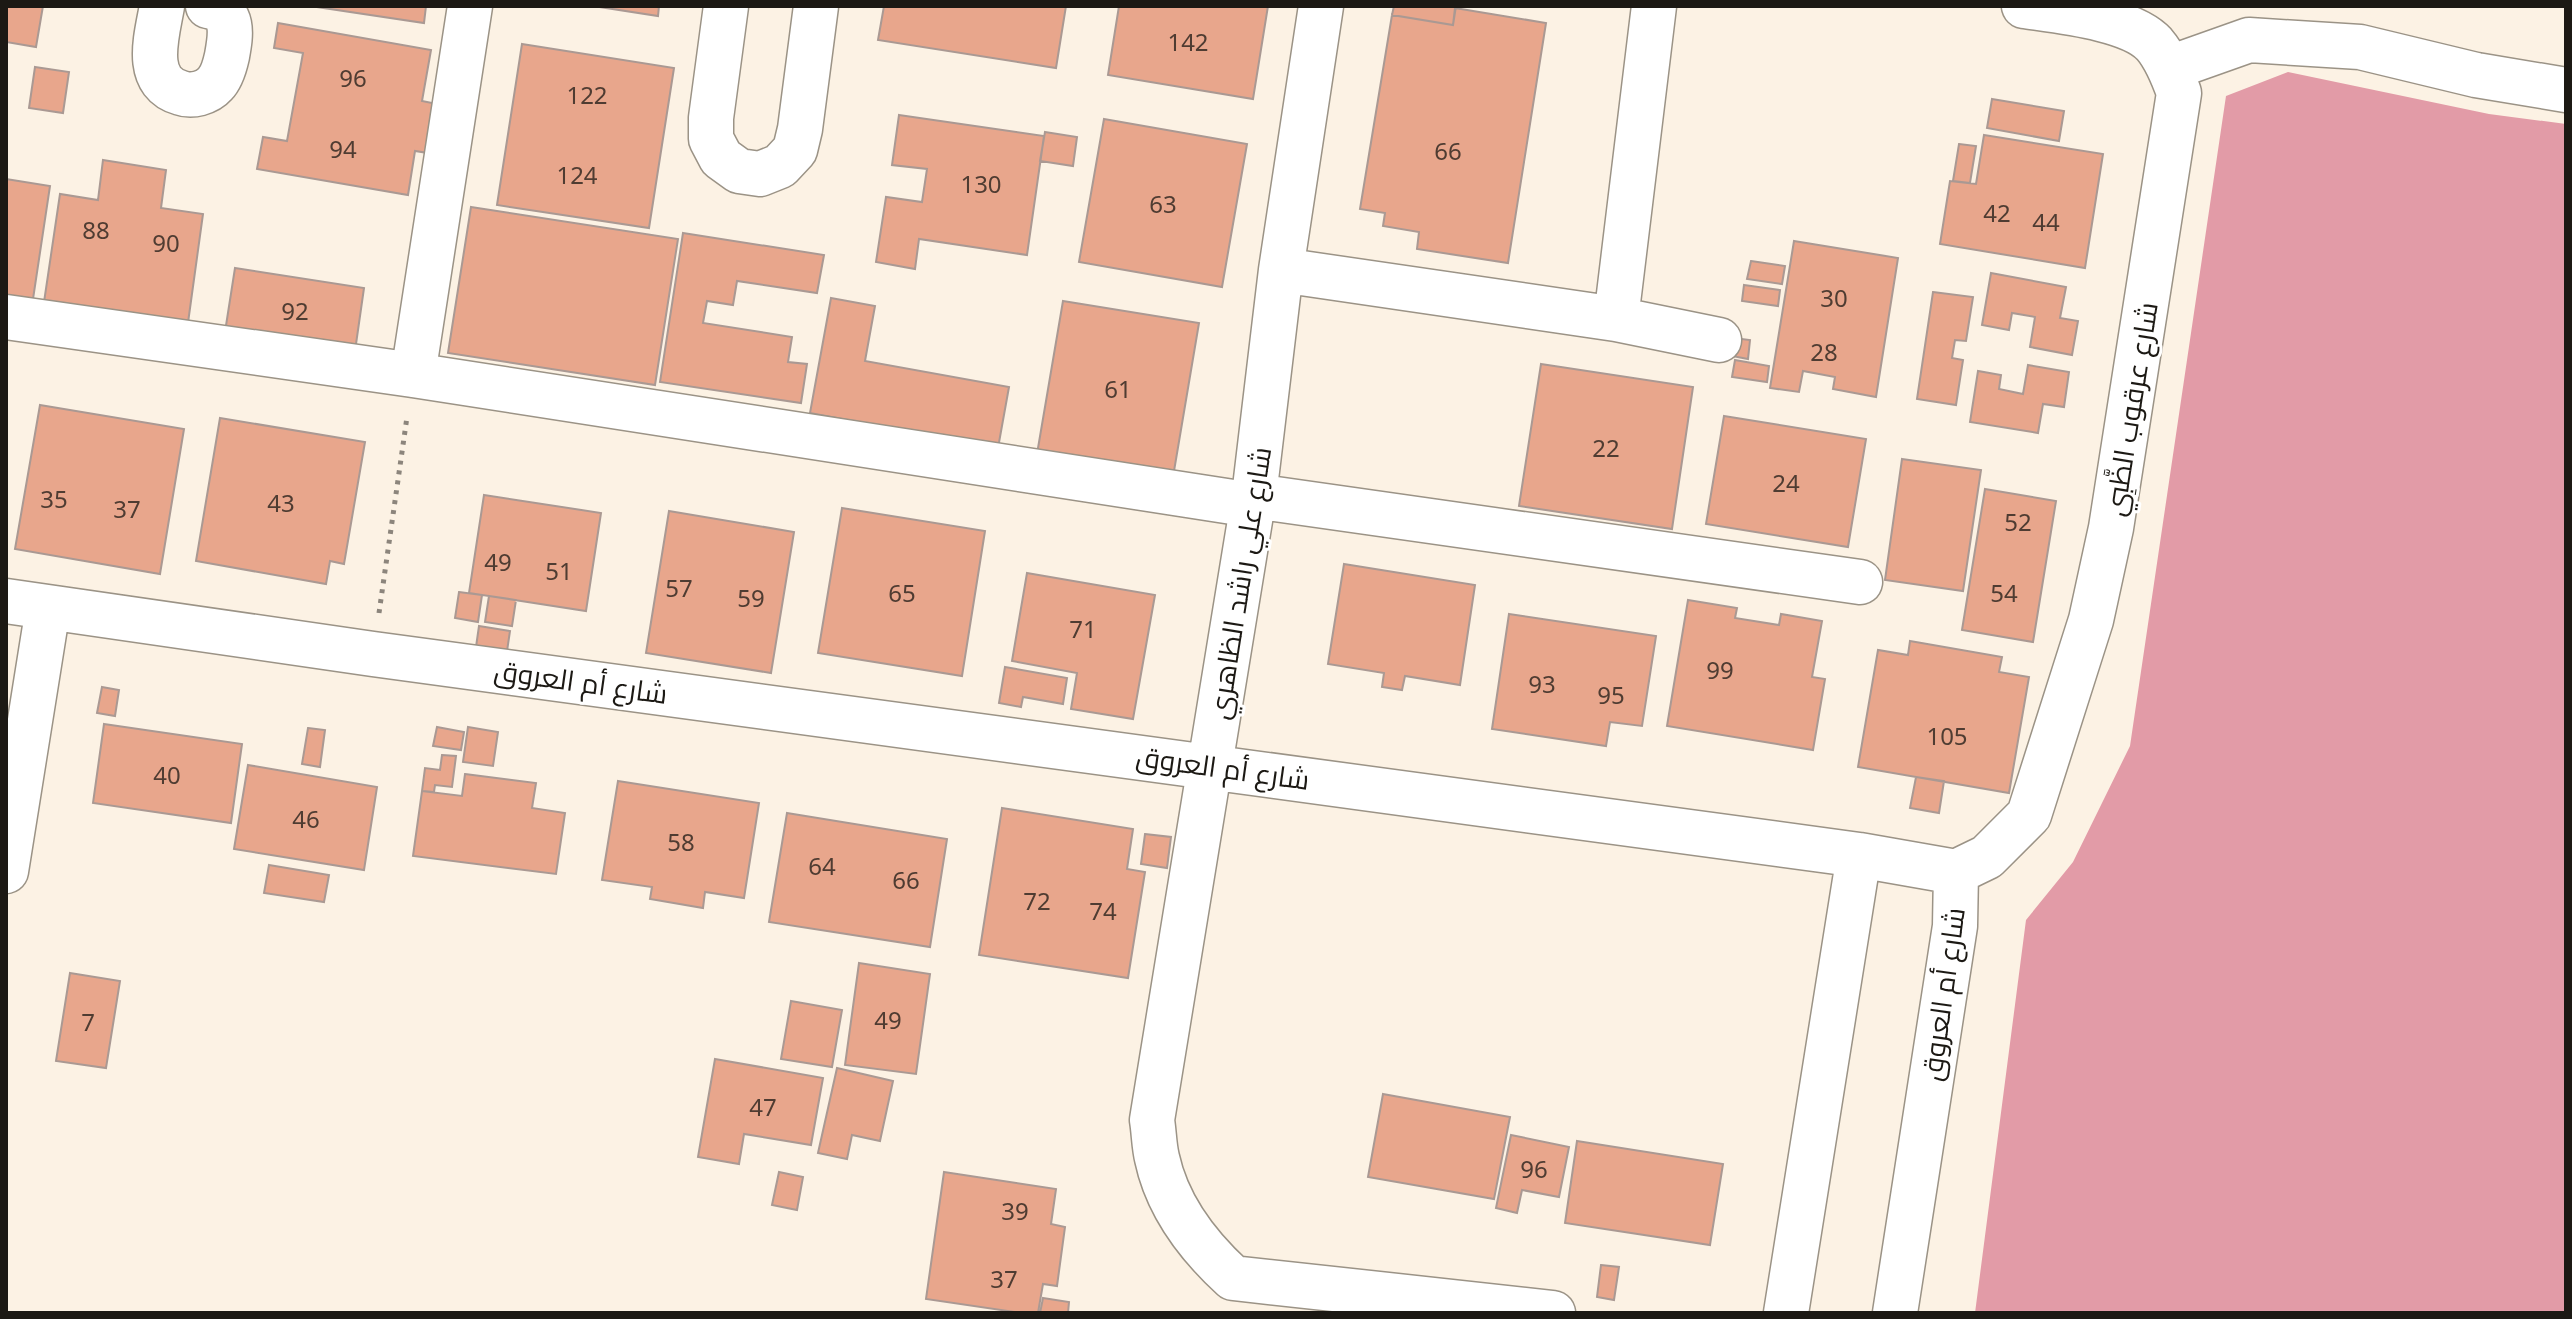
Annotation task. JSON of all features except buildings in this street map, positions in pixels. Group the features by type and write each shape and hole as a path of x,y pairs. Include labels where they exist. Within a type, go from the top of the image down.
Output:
{"street":[{"path":"162,6 154,56 156,73 167,88 184,95 202,93 217,83 224,67 231,25 225,14 208,6"},
{"path":"413,375 470,6"},
{"path":"726,6 711,139 721,158 739,171 760,174 780,166 795,150 816,6"},
{"name":"شارع علي راشد الظاهري","path":"1321,6 1281,270 1253,500 1152,1120 1157,1158 1169,1193 1193,1236 1233,1278 1553,1313"},
{"path":"1616,319 1654,6"},
{"name":"شارع عرقوب الظَّبِي","path":"1956,872 1987,857 2029,815 2091,620 2111,528 2179,93 2170,68 2152,42 2126,26 2024,6"},
{"path":"2170,68 2249,40 2360,47 2476,75 2566,90"},
{"path":"1281,270 1616,319 1719,340"},
{"path":"6,317 1253,500 1860,582"},
{"name":"شارع أم العروق","path":"6,871 27,604 373,654 1859,855 1956,872 1955,926 1895,1313"},
{"path":"1786,1313 1859,855"}],"path":[{"path":"373,654 413,375"}],"shaded area":[{"path":"2288,72 2489,114 2566,124 2566,1313 1975,1313 2026,920 2073,862 2130,746 2226,96"}]}
